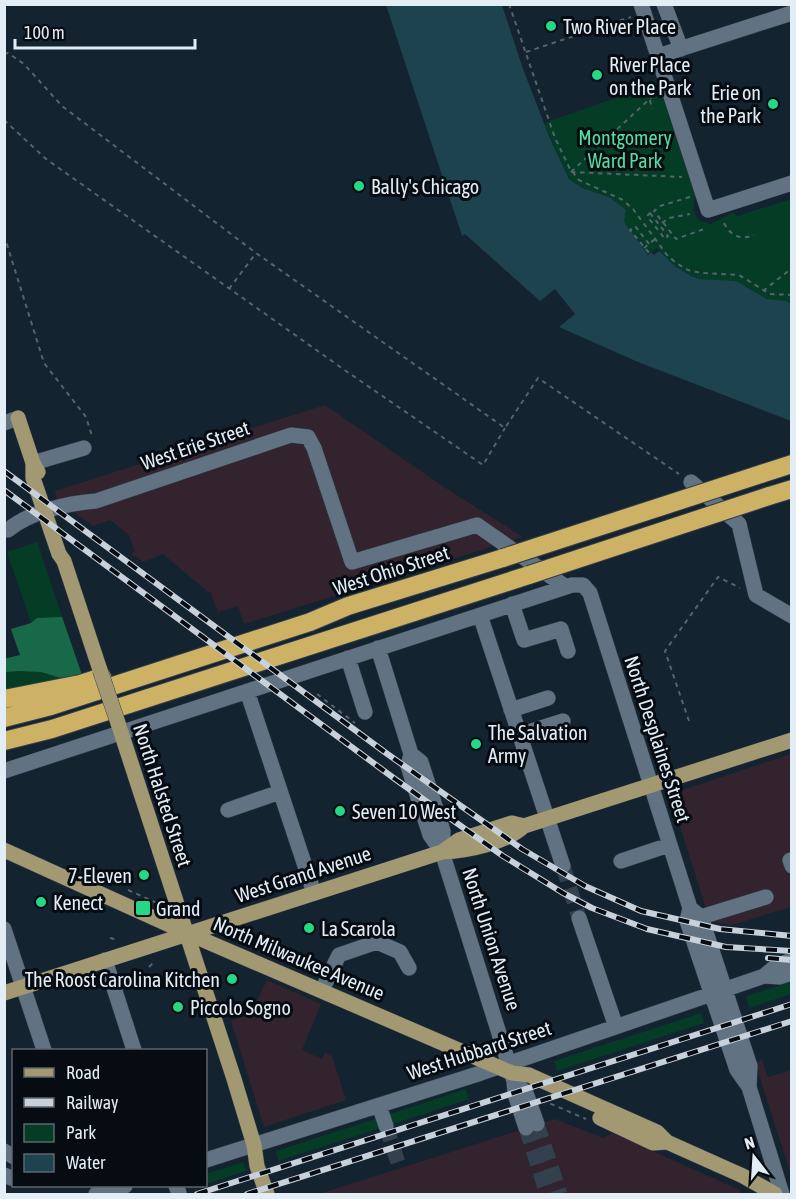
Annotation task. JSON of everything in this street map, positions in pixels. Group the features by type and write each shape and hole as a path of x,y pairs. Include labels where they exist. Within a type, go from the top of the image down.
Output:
{"highway":[{"name":"West Ohio Street","path":"4,718 86,695 310,622 348,606 792,464"},
{"path":"4,741 52,729 792,489"},
{"path":"4,699 80,684 306,612 348,606"}],"main road":[{"name":"North Halsted Street","path":"11,420 40,476 50,516 65,553 64,561 187,933 254,1145 257,1166 267,1194"},
{"name":"West Grand Avenue","path":"4,993 442,852 462,851 515,834 524,826 547,818 792,740"},
{"name":"North Milwaukee Avenue","path":"4,850 187,933 509,1071 529,1075 657,1132 667,1142 743,1176 775,1194"},
{"name":"North Halsted Street","path":"254,1145 267,1162 277,1194"}],"street":[{"path":"664,4 681,49"},
{"path":"636,11 657,56 708,210 792,183"},
{"path":"657,56 792,13"},
{"name":"West Erie Street","path":"6,531 23,529 50,516 80,512 96,501 291,435 308,437 315,450 352,562 477,525 566,587"},
{"path":"33,464 84,448"},
{"path":"760,474 769,496"},
{"path":"691,482 739,524 756,595 792,616"},
{"name":"North Desplaines Street","path":"566,587 583,585 590,593 669,845 695,913 687,921 750,1066 749,1087 783,1194"},
{"path":"4,771 119,728 247,691 566,587"},
{"path":"512,604 524,640 561,629 568,651"},
{"path":"480,615 563,866"},
{"name":"North Union Avenue","path":"378,648 411,754 421,762 443,831 442,852 509,1071 526,1093 531,1126"},
{"path":"348,658 361,718"},
{"path":"247,691 314,893"},
{"path":"511,710 548,698"},
{"path":"519,735 563,721"},
{"path":"228,810 280,792"},
{"path":"621,861 669,845"},
{"path":"695,913 766,897"},
{"path":"579,918 616,1027"},
{"path":"4,929 44,1049"},
{"path":"322,990 339,955 377,942 400,952 409,968"},
{"path":"105,960 134,1049"},
{"name":"West Hubbard Street","path":"207,1160 379,1105 509,1071 616,1027 764,976 776,966 792,960"},
{"name":"West Hubbard Street","path":"764,976 780,977 792,973"},
{"path":"379,1105 386,1126"},
{"path":"96,1194 119,1187"}],"path":[{"path":"509,4 552,130 571,172 579,180 623,200 676,262 688,270 739,275 770,294 792,295"},
{"path":"526,52 636,11"},
{"path":"4,54 8,53 24,64 62,106 256,253 505,428"},
{"path":"571,172 657,92"},
{"path":"650,99 652,109"},
{"path":"4,120 46,159 483,465 538,378 691,482"},
{"path":"571,172 698,178"},
{"path":"693,196 660,206 654,211 659,225 676,239 704,229"},
{"path":"650,232 669,218 690,214"},
{"path":"724,223 733,235 743,237 754,235"},
{"path":"649,244 635,226 630,230 650,254"},
{"path":"4,236 44,363 86,417 92,434 91,444 84,448"},
{"path":"644,248 655,239"},
{"path":"229,289 256,253"},
{"path":"764,291 792,268"},
{"path":"689,721 665,651 718,577 756,595"},
{"path":"317,694 361,718"},
{"path":"110,938 118,940"},
{"path":"149,968 154,962"}],"shaded area":[{"path":"325,405 447,489 523,537 244,624 238,606 218,612 210,591 208,592 163,554 143,562 130,553 135,552 129,535 110,520 93,526 57,500 55,491"},
{"path":"791,754 791,907 732,925 710,922 670,794"},
{"path":"267,980 321,1004 302,1050 322,1059 325,1053 332,1056 346,1100 264,1127 231,1021 257,1012 255,1005"},
{"path":"762,1060 768,1077 791,1070 791,1175 755,1062"},
{"path":"555,1119 603,1138 612,1133 740,1190 740,1194 319,1194"}],"green space":[{"name":"Montgomery Ward Park","path":"657,80 695,195 693,210 698,220 711,224 733,213 737,216 791,199 791,304 765,298 740,284 696,278 671,263 657,248 648,255 628,230 624,216 609,197 582,188 569,179 544,123 624,95"},
{"path":"37,542 82,675 5,691 4,659 20,655 11,629 31,623 7,552"},
{"path":"62,617 82,675 61,678 41,672 5,672 4,659 20,655 11,629 31,623 37,618"},
{"path":"791,982 791,994 749,1008 746,996"},
{"path":"701,1013 704,1023 557,1071 554,1061"},
{"path":"466,1089 469,1099 393,1124 390,1114"},
{"path":"378,1118 381,1128 278,1161 276,1151"},
{"path":"243,1162 246,1171 207,1184 207,1174"}],"water":[{"path":"386,5 502,5 523,69 549,136 569,179 582,188 609,197 626,210 624,222 648,255 651,252 654,255 659,251 676,267 691,276 700,279 736,281 767,299 786,301 791,304 791,421 638,362 559,327 575,314 555,289 540,301 465,234 462,236"}],"tunnel":[{"path":"563,866 579,918"},
{"path":"537,1124 560,1194"},
{"path":"386,1126 400,1169"},
{"path":"526,1128 547,1194"}],"railway":[{"path":"4,471 386,753 522,849 585,886 641,911 720,929 792,936"},
{"path":"4,490 395,779 503,856 563,893 592,908 647,929 726,947 792,951"},
{"path":"768,958 792,960"},
{"path":"197,1194 792,1004"},
{"path":"247,1194 792,1021"}],"place":[{"name":"Two River Place","path":"551,26"},
{"name":"River Place on the Park","path":"597,75"},
{"name":"Erie on the Park","path":"773,104"},
{"name":"Bally's Chicago","path":"359,186"},
{"name":"The Salvation Army","path":"476,744"},
{"name":"Seven 10 West","path":"340,811"},
{"name":"7-Eleven","path":"144,875"},
{"name":"Kenect","path":"41,902"},
{"name":"Grand","path":"143,908"},
{"name":"La Scarola","path":"309,928"},
{"name":"The Roost Carolina Kitchen","path":"232,979"},
{"name":"Piccolo Sogno","path":"178,1007"}]}
